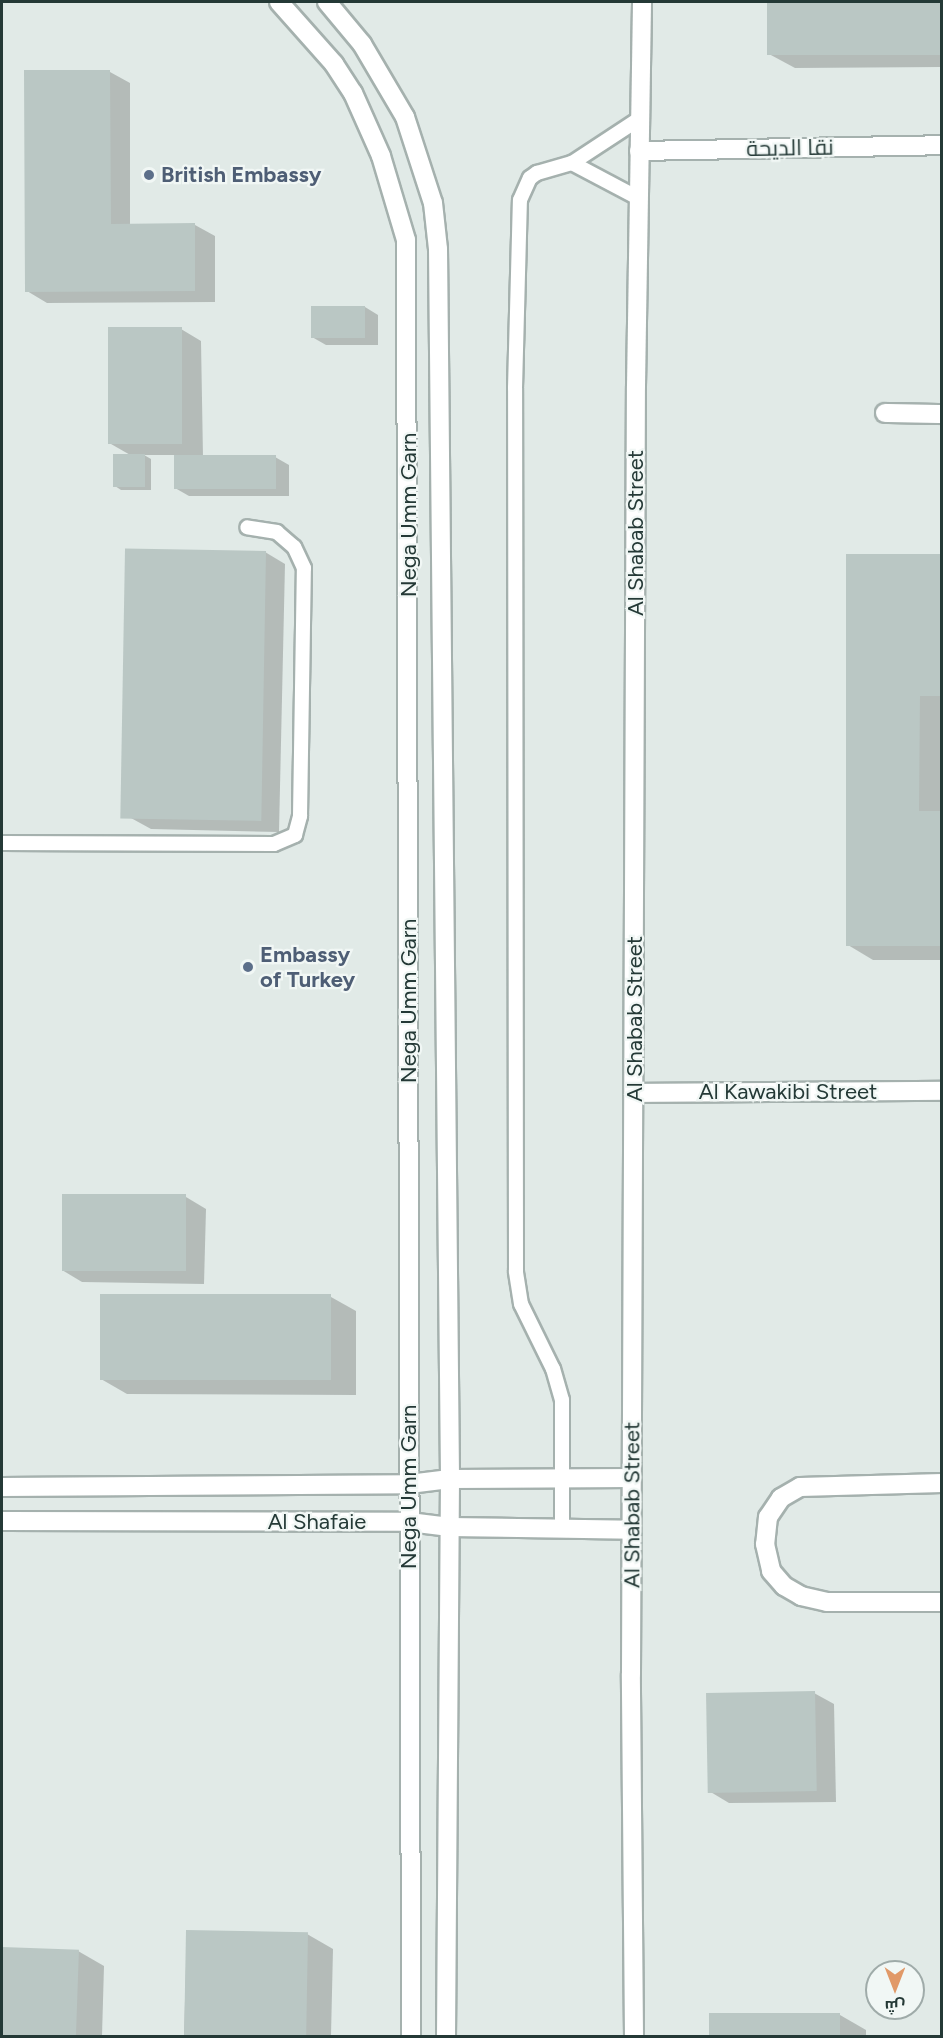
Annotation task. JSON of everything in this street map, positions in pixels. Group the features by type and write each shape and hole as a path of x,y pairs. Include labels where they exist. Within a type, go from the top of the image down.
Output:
{"street":[{"name":"Nega Umm Garn","path":"279,2 334,64 353,93 381,156 406,240 411,2037"},
{"name":"Nega Umm Garn","path":"327,2 362,44 405,117 434,203 438,249 450,1479 446,2037"},
{"name":"Al Shabab Street","path":"634,2037 632,1478 638,198 642,2"},
{"name":"نقا الديحة","path":"639,151 942,145"},
{"path":"885,413 942,414"},
{"name":"Al Kawakibi Street","path":"634,1093 942,1091"},
{"name":"Al Shafaie","path":"2,1487 409,1484 450,1479 632,1478"},
{"path":"942,1483 800,1487 781,1498 768,1517 765,1544 771,1571 784,1586 801,1596 827,1602 942,1602"},
{"name":"Al Shafaie","path":"2,1521 409,1522 450,1527 632,1530"}],"lane":[{"path":"562,1530 562,1400 553,1369 520,1304 516,1271 515,388 520,200 530,178 537,173 572,164 639,119"},
{"path":"572,164 638,198"},
{"path":"2,843 274,844 295,835 300,816 304,568 294,547 277,532 247,527"}],"building":[{"path":"767,2 942,2 942,55 767,55"},
{"path":"24,70 110,70 111,224 195,223 195,291 25,292"},
{"path":"311,306 365,306 365,338 311,338"},
{"path":"108,327 182,327 182,444 108,444"},
{"path":"113,454 145,454 145,487 113,487"},
{"path":"174,455 276,455 276,489 174,489"},
{"path":"125,549 266,551 261,821 120,818"},
{"path":"846,554 942,554 942,696 920,696 919,811 942,811 942,946 846,946"},
{"path":"62,1194 186,1194 186,1271 62,1271"},
{"path":"100,1294 331,1294 331,1380 100,1380"},
{"path":"815,1691 817,1791 708,1793 706,1693"},
{"path":"186,1930 308,1932 306,2036 184,2036"},
{"path":"2,1947 79,1950 76,2036 2,2036"},
{"path":"709,2013 840,2013 840,2036 709,2036"}],"place":[{"name":"British Embassy","path":"149,175"},
{"name":"Embassy of Turkey","path":"248,967"}]}
